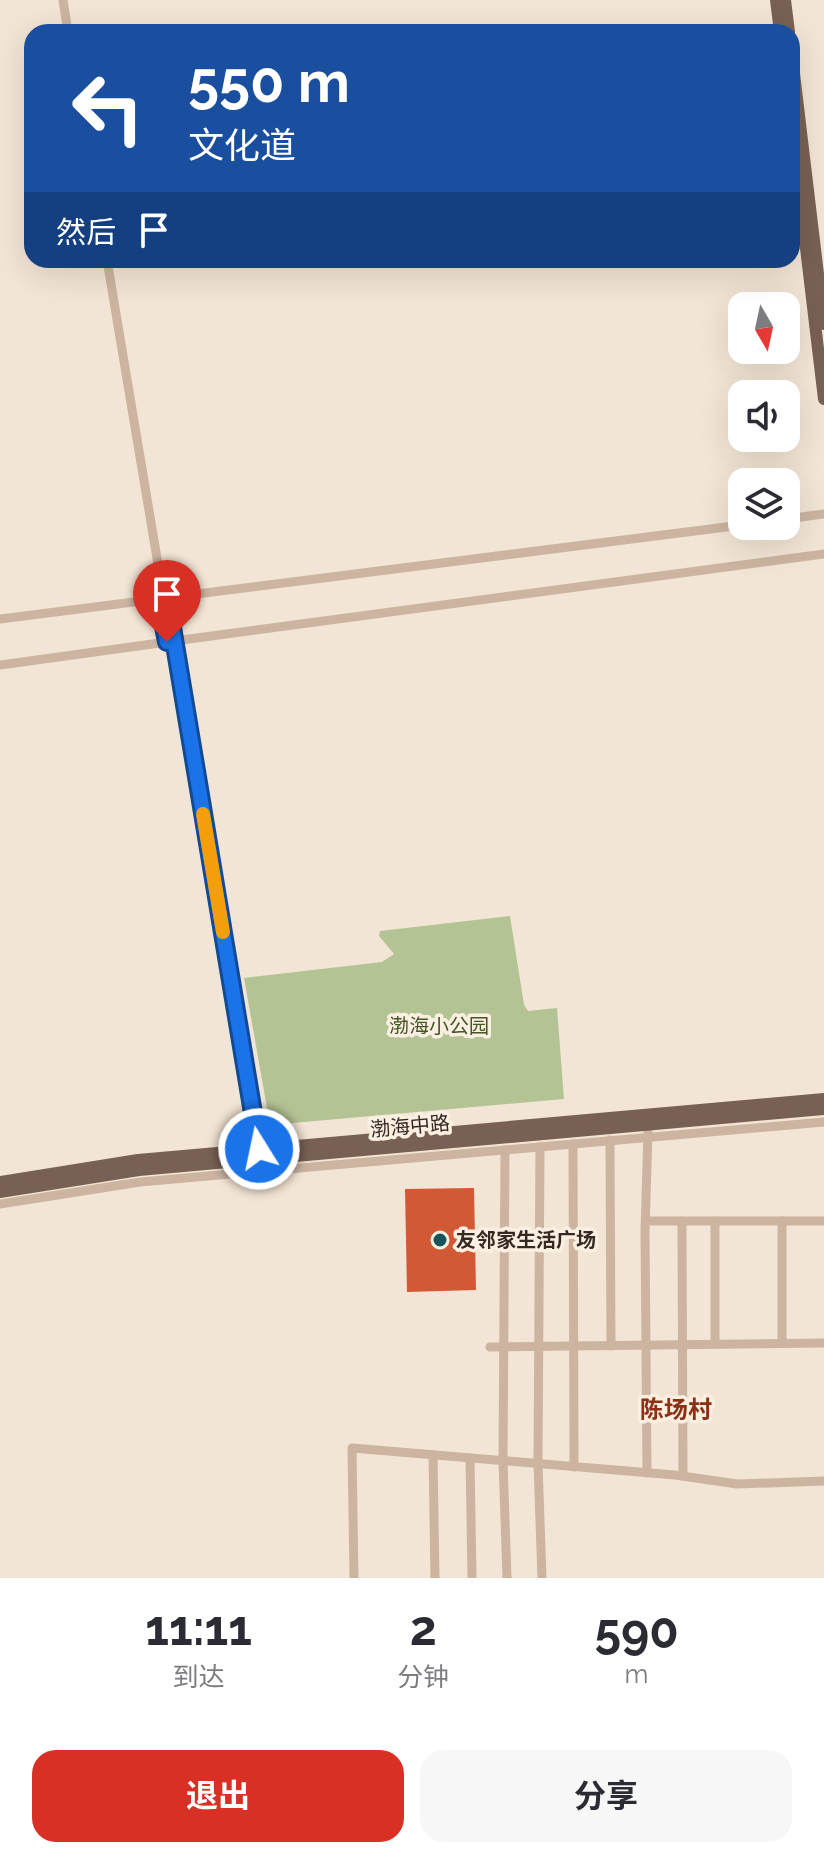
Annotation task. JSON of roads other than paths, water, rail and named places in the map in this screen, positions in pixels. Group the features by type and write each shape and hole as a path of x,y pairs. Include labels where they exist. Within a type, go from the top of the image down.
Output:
{"main road":[{"path":"776,0 779,24"},
{"path":"785,0 788,24"},
{"path":"800,124 824,324"},
{"path":"800,198 824,399"},
{"path":"164,600 162,616 170,642 256,1155"},
{"name":"渤海中路","path":"0,1192 256,1155 824,1099"},
{"name":"渤海中路","path":"0,1182 138,1160 648,1131 824,1109"}],"street":[{"path":"63,0 67,24"},
{"path":"108,268 164,600"},
{"path":"800,517 824,514"},
{"path":"0,619 728,527"},
{"path":"0,665 824,554"},
{"path":"0,1204 129,1183 573,1144 648,1131 824,1122"},
{"path":"647,1473 648,1131"},
{"path":"610,1140 611,1346"},
{"path":"573,1144 574,1467"},
{"path":"540,1147 538,1464 542,1578"},
{"path":"505,1150 503,1461 507,1578"},
{"path":"646,1221 824,1221"},
{"path":"682,1221 683,1476"},
{"path":"715,1221 715,1344"},
{"path":"782,1221 782,1343"},
{"path":"490,1347 824,1343"},
{"path":"354,1578 352,1448 683,1476 737,1484 824,1481"},
{"path":"433,1455 435,1578"},
{"path":"470,1458 472,1578"}],"place":[{"name":"友邻家生活广场","path":"440,1240"}],"district":[{"name":"陈场村","path":"676,1409"}],"park label":[{"name":"渤海小公园","path":"439,1026"}]}
